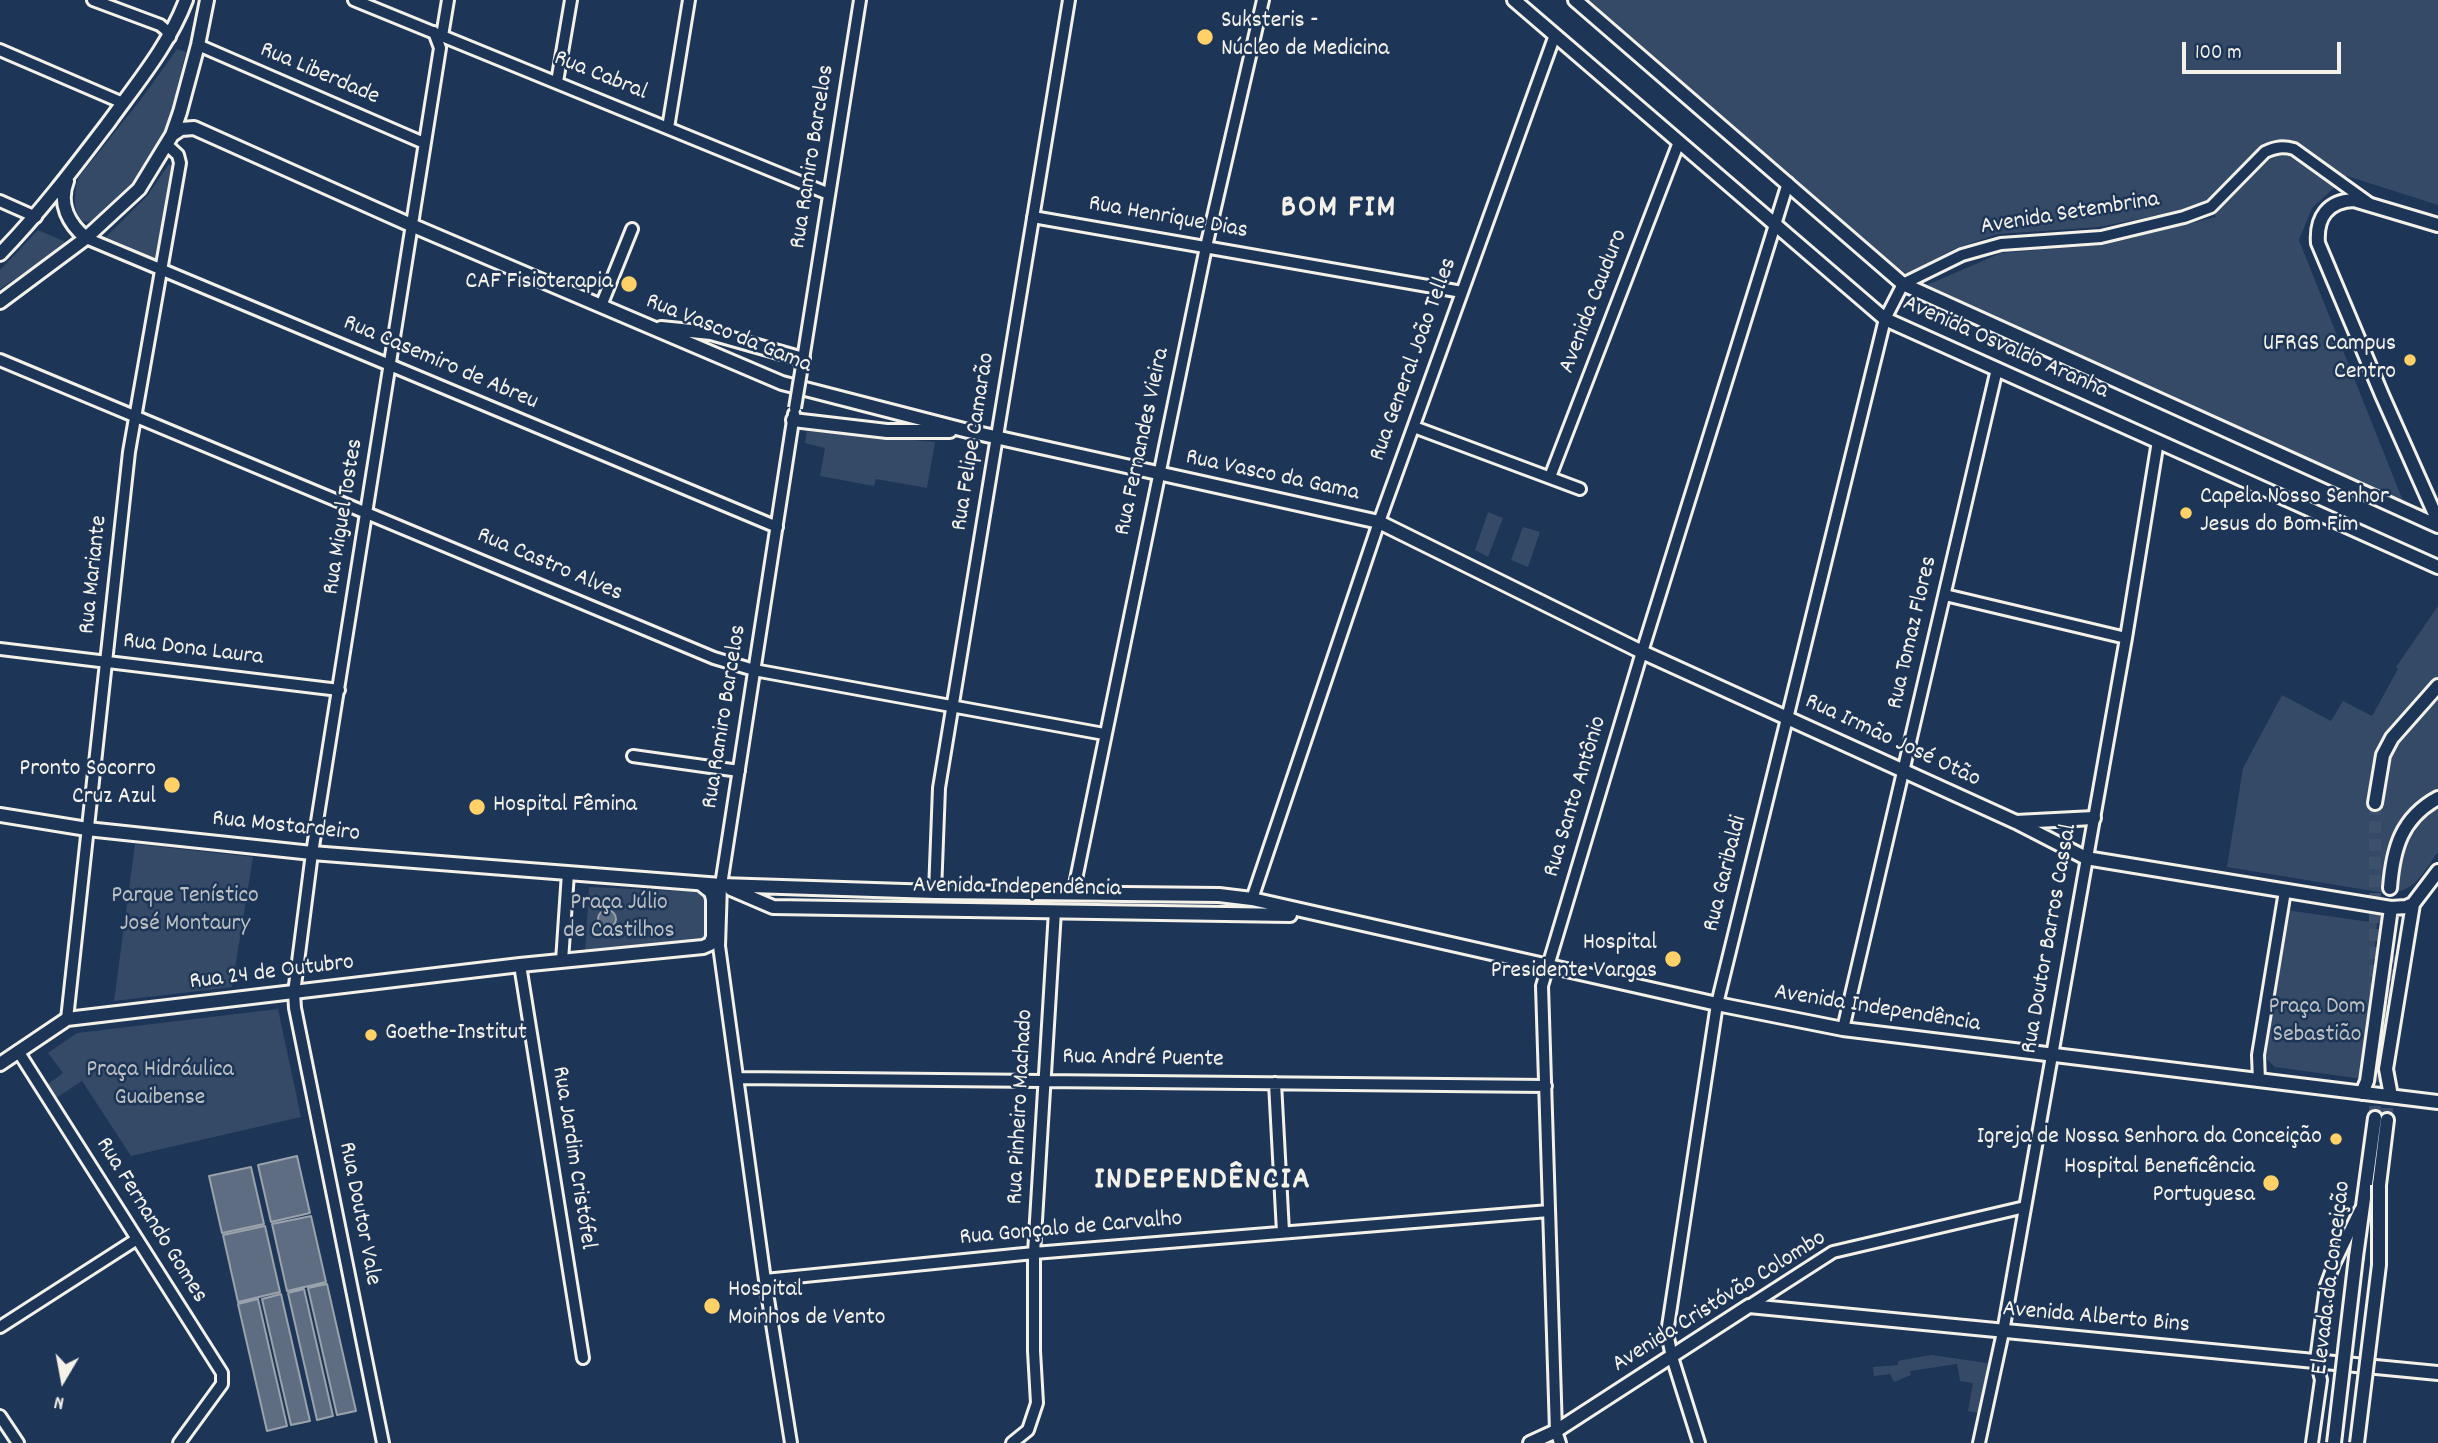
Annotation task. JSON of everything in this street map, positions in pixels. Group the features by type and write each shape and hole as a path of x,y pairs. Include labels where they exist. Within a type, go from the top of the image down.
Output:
{"main road":[{"path":"0,254 36,217 123,103 170,37 186,0"},
{"path":"0,302 86,238 139,189 169,139 180,112 207,0"},
{"name":"Avenida Osvaldo Aranha","path":"1514,0 1885,319 2438,567"},
{"name":"Avenida Osvaldo Aranha","path":"1575,0 1903,284 2438,524"},
{"name":"Rua Vasco da Gama","path":"169,139 181,129 194,128 411,225 782,383 997,438 1379,522"},
{"path":"70,173 64,187 63,202 75,229 86,238"},
{"path":"2438,225 2354,200 2333,204 2324,212 2319,222 2318,243 2438,524"},
{"path":"647,326 711,333 802,362"},
{"path":"794,414 887,431 968,431"},
{"path":"2413,515 2419,500 2420,482"},
{"name":"Rua Irmão José Otão","path":"1379,522 1642,652 2016,822 2086,858 2391,908 2413,904"},
{"path":"2375,803 2383,755 2392,738 2438,686"},
{"path":"2390,888 2391,868 2407,824 2419,809 2438,798"},
{"name":"Rua Mostardeiro","path":"0,816 87,829 312,853 568,873"},
{"path":"2016,822 2094,818"},
{"path":"2391,1096 2386,1069 2413,904 2438,870"},
{"name":"Avenida Independência","path":"568,873 721,885 935,892 1219,895 1843,1029 2438,1102"},
{"path":"562,961 703,947 710,944 713,937 713,900 710,892 701,884"},
{"name":"Avenida Independência","path":"721,885 773,907 1317,915"},
{"path":"2374,905 2385,912 2389,924"},
{"path":"2362,1093 2367,1081 2391,908"},
{"name":"Rua 24 de Outubro","path":"0,1064 67,1019 562,961"},
{"name":"Elevada da Conceição","path":"2334,1443 2363,1204 2381,1119 2377,1287 2357,1443"},
{"name":"Avenida Cristóvão Colombo","path":"1530,1443 1558,1437 1749,1306"},
{"name":"Avenida Alberto Bins","path":"1749,1306 2438,1374"}],"street":[{"path":"93,0 160,25 170,37"},
{"name":"Rua Cabral","path":"355,0 829,194"},
{"path":"442,36 448,0"},
{"path":"557,82 571,0"},
{"path":"668,128 689,0"},
{"name":"Rua Ramiro Barcelos","path":"791,1443 765,1280 719,946 721,885 860,0"},
{"name":"Rua Felipe Camarão","path":"935,892 939,788 1069,0"},
{"name":"Rua Fernandes Vieira","path":"1073,894 1206,247 1264,0"},
{"name":"Rua General João Telles","path":"1252,900 1379,522 1555,35"},
{"name":"Rua Miguel Tostes","path":"294,993 312,853 442,36"},
{"name":"Rua Liberdade","path":"198,45 424,143"},
{"path":"0,50 123,103"},
{"name":"Rua Mariante","path":"67,1019 129,452 180,163 169,139"},
{"name":"Avenida Cauduro","path":"1550,477 1679,142"},
{"name":"Avenida Setembrina","path":"1903,284 1962,256 2001,244 2101,237 2202,211 2211,207 2265,152 2275,148 2294,149 2372,205"},
{"name":"Rua Santo Antônio","path":"1558,1437 1542,986 1642,652 1788,183"},
{"path":"0,201 36,217"},
{"name":"Rua Henrique Dias","path":"1033,217 1462,292"},
{"path":"601,306 632,229"},
{"name":"Rua Casemiro de Abreu","path":"86,238 777,527"},
{"path":"1885,319 1903,284"},
{"name":"Rua Garibaldi","path":"1699,1443 1667,1333 1717,1004 1885,319"},
{"name":"Rua Castro Alves","path":"0,360 714,658 754,670 1104,734"},
{"name":"Rua Tomaz Flores","path":"1843,1029 1997,369"},
{"path":"1414,427 1580,489"},
{"name":"Rua Doutor Barros Cassal","path":"1979,1443 2003,1332 2126,638 2158,441"},
{"path":"1945,595 2126,638"},
{"name":"Rua Dona Laura","path":"0,649 339,690"},
{"path":"633,756 739,771"},
{"path":"562,961 568,873"},
{"path":"2259,1081 2258,1055 2284,891"},
{"name":"Rua Pinheiro Machado","path":"1012,1443 1028,1430 1037,1403 1034,1253 1055,911"},
{"path":"703,947 719,946"},
{"name":"Rua Jardim Cristófel","path":"520,965 583,1358"},
{"name":"Rua Doutor Vale","path":"294,993 383,1443"},
{"name":"Rua Fernando Gomes","path":"18,1051 223,1378 222,1384 179,1443"},
{"name":"Rua André Puente","path":"739,1078 1546,1086"},
{"path":"1275,1083 1283,1232"},
{"path":"2312,1443 2321,1380 2316,1360 2326,1286 2363,1204"},
{"name":"Avenida Cristóvão Colombo","path":"1749,1306 1833,1252 2025,1207"},
{"name":"Rua Gonçalo de Carvalho","path":"765,1280 1034,1253 1549,1211"},
{"path":"0,1327 137,1240"},
{"path":"0,1416 18,1443"}],"green space":[{"path":"1587,0 2438,0 2438,205 2347,176 2312,208 2299,240 2403,501 1927,285 2001,253 2100,245 2216,217 2208,201 2182,210 2099,227 1998,234 1956,248 1907,274"},
{"path":"177,49 186,52 172,111 159,144 115,204 96,219 88,222 82,220 78,216 75,200 78,178"},
{"path":"169,164 174,168 156,259 106,237 147,196"},
{"path":"38,230 68,243 0,289 0,270"},
{"path":"807,431 935,442 927,488 876,479 874,486 820,476 825,448 805,443"},
{"path":"1488,512 1503,518 1488,557 1475,550"},
{"path":"1523,527 1540,532 1528,567 1511,560"},
{"path":"2438,606 2438,852 2417,881 2403,890 2385,893 2227,867 2243,768 2282,695 2331,721 2343,701 2372,716 2398,669 2396,667"},
{"name":"Parque Tenístico José Montaury","path":"135,844 253,857 232,987 114,1001"},
{"name":"Praça Júlio de Castilhos","path":"589,887 699,892 709,900 708,934 699,943 585,953"},
{"name":"Praça Dom Sebastião","path":"2286,910 2377,923 2363,1079 2275,1067 2261,1054"},
{"name":"Praça Hidráulica Guaibense","path":"278,1009 301,1117 131,1156 82,1081 56,1098 48,1084 63,1073 48,1053 77,1033"},
{"path":"1931,1355 1988,1363 1978,1413 1968,1411 1973,1383 1960,1381 1957,1364 1910,1371 1911,1375 1894,1382 1890,1374 1874,1376 1873,1367 1898,1365 1898,1361"}],"shaded area":[{"path":"607,910 613,913 616,919 613,925 607,928 601,925 598,919 601,913"},
{"path":"297,1156 310,1213 271,1222 258,1165"},
{"path":"251,1167 264,1224 222,1233 209,1176"},
{"path":"311,1216 326,1282 287,1291 272,1224"},
{"path":"265,1226 280,1292 238,1302 223,1235"},
{"path":"327,1284 356,1411 337,1415 308,1288"},
{"path":"304,1289 333,1416 317,1420 288,1293"},
{"path":"281,1294 310,1421 291,1425 262,1299"},
{"path":"258,1299 287,1426 267,1431 238,1304"}],"tunnel":[{"path":"2375,803 2375,995"},
{"path":"2388,1035 2389,956"},
{"path":"2375,1055 2375,1118"},
{"path":"2387,1085 2387,1120"}],"place":[{"name":"Suksteris - Núcleo de Medicina","path":"1205,37"},
{"name":"CAF Fisioterapia","path":"629,284"},
{"name":"UFRGS Campus Centro","path":"2410,360"},
{"name":"Capela Nosso Senhor Jesus do Bom Fim","path":"2186,513"},
{"name":"Pronto Socorro Cruz Azul","path":"172,785"},
{"name":"Hospital Fêmina","path":"477,807"},
{"name":"Hospital Presidente Vargas","path":"1673,959"},
{"name":"Goethe-Institut","path":"371,1035"},
{"name":"Igreja de Nossa Senhora da Conceição","path":"2336,1139"},
{"name":"Hospital Beneficência Portuguesa","path":"2271,1183"},
{"name":"Hospital Moinhos de Vento","path":"712,1306"}],"district":[{"name":"BOM FIM","path":"1339,211"},
{"name":"INDEPENDÊNCIA","path":"1203,1183"}]}
